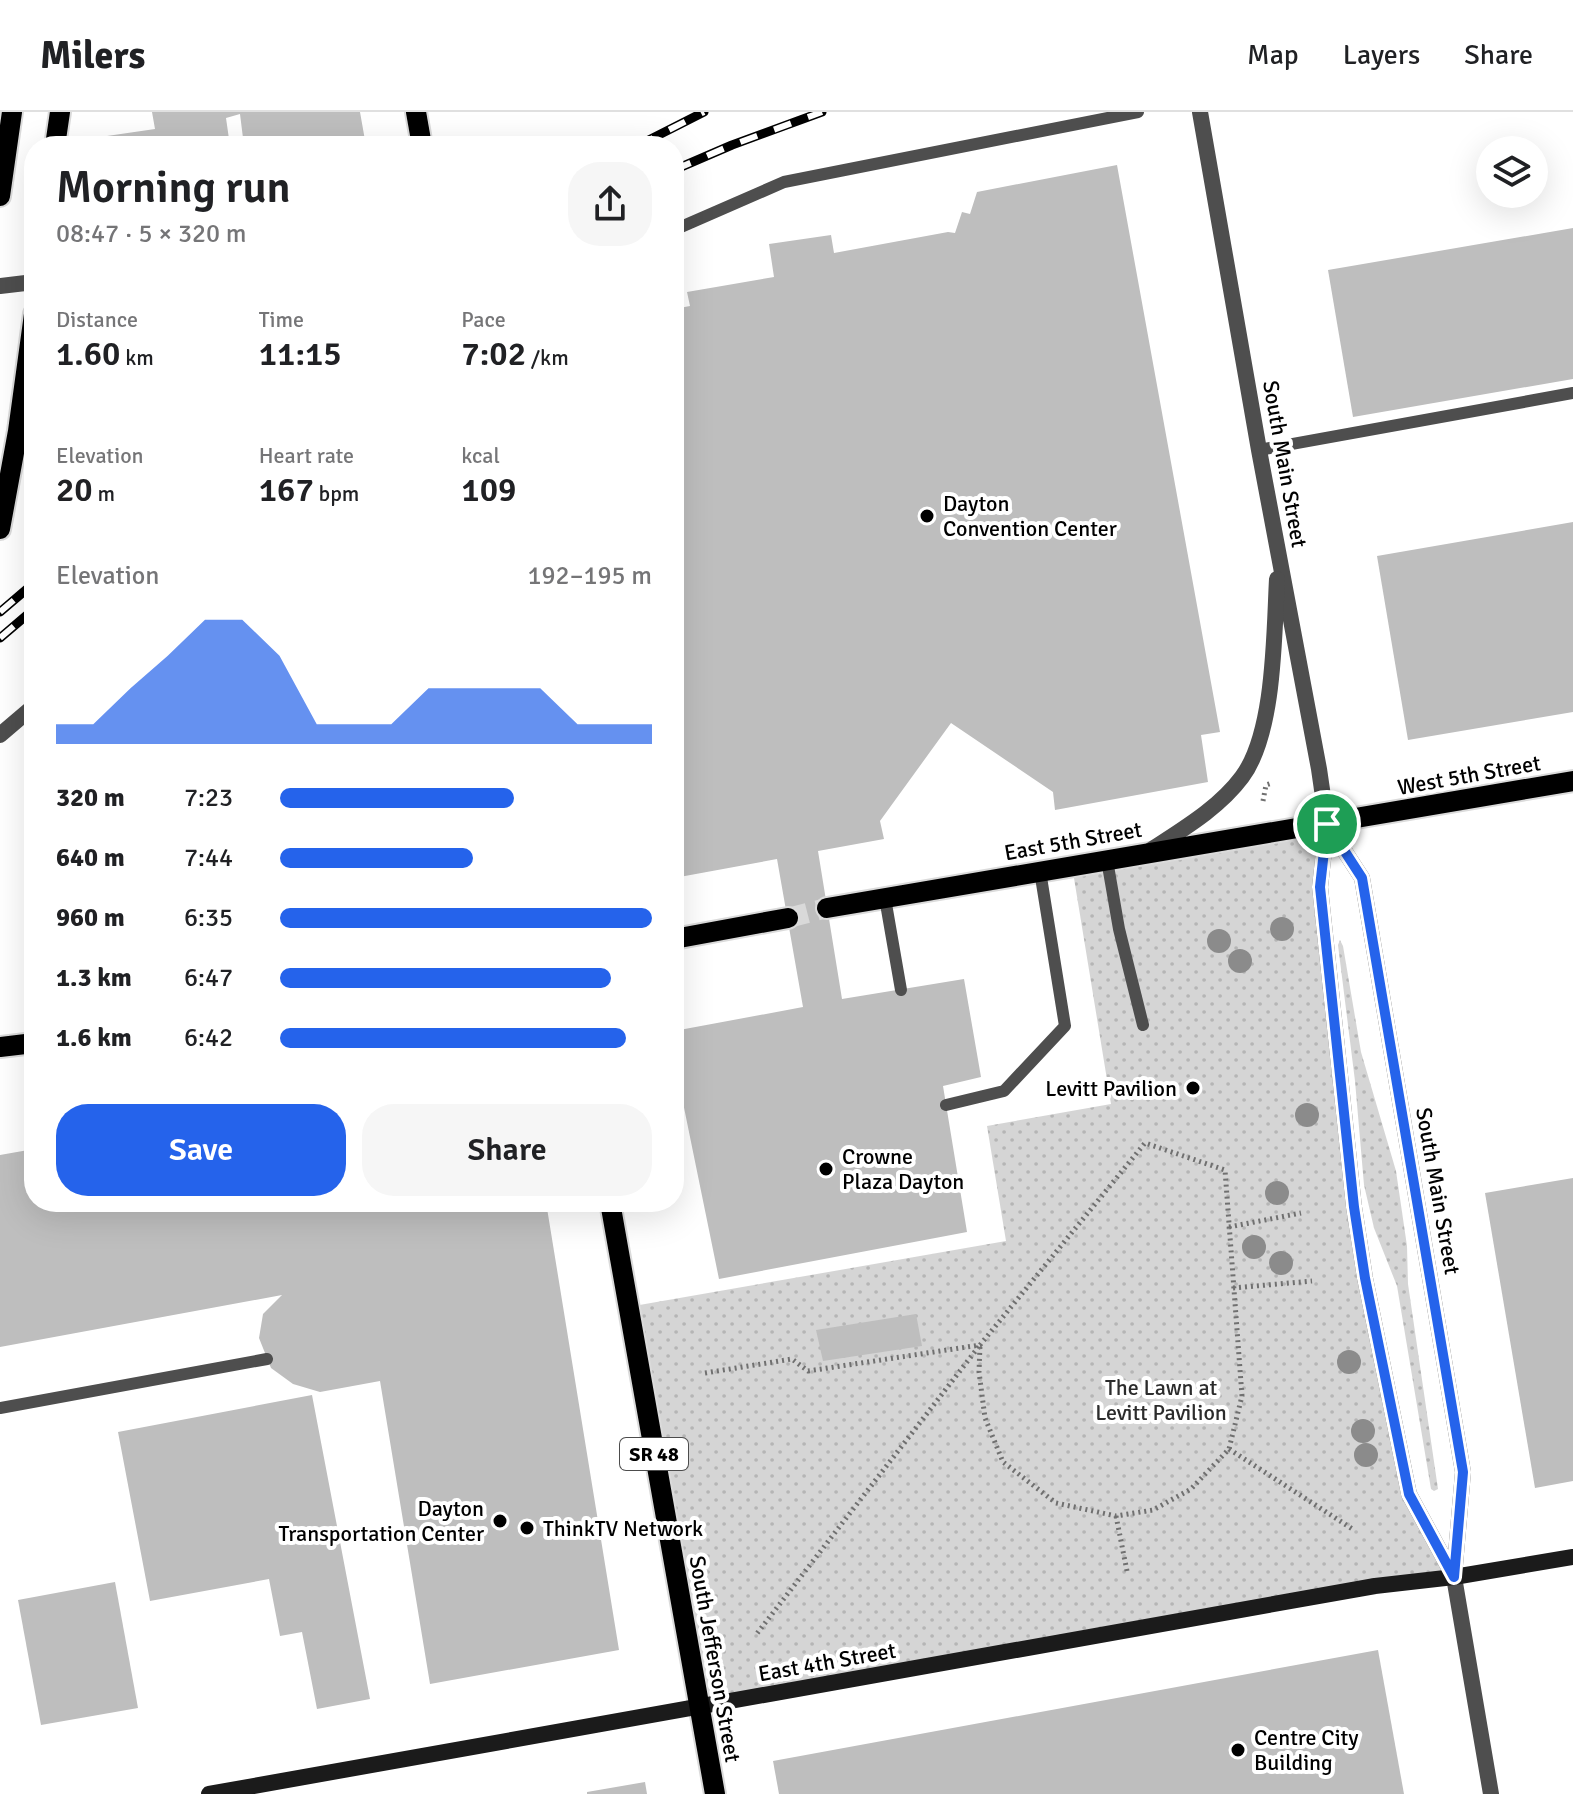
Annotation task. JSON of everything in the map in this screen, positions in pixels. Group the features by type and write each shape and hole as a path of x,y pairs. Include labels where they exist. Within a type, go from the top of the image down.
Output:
{"main road":[{"path":"0,196 12,112"},
{"path":"56,136 60,112"},
{"path":"416,112 420,136"},
{"path":"0,529 24,387"},
{"name":"West 5th Street","path":"1327,824 1573,781"},
{"name":"East 5th Street","path":"827,908 1327,824"},
{"path":"684,937 788,918"},
{"path":"0,1047 24,1044"},
{"name":"South Jefferson Street","path":"612,1212 715,1794"},
{"name":"East 4th Street","path":"209,1794 1375,1586 1454,1577 1573,1557"}],"street":[{"name":"South Main Street","path":"1200,112 1327,824 1320,887 1358,1235 1409,1494 1454,1577"},
{"path":"0,286 24,283"},
{"path":"1147,853 1216,804 1249,767 1259,743 1270,683 1279,553"},
{"path":"0,735 24,715"},
{"name":"South Main Street","path":"1327,824 1362,878 1458,1441 1463,1472 1454,1577 1491,1794"}],"lane":[{"path":"684,226 784,182 1138,112"},
{"path":"1259,450 1573,393"},
{"path":"1107,860 1119,929 1143,1025"},
{"path":"946,1105 1004,1091 1065,1026 1040,871"},
{"path":"885,898 901,990"},
{"path":"0,1408 267,1359"}],"path":[{"path":"755,1636 980,1345 1145,1143 1225,1170 1242,1396 1229,1449 1191,1489 1153,1510 1116,1516 1056,1503 1003,1462 985,1418 979,1372 980,1345"},
{"path":"1229,1227 1301,1213"},
{"path":"1233,1288 1312,1281"},
{"path":"705,1373 792,1359 808,1371 980,1345"},
{"path":"1229,1449 1354,1530"},
{"path":"1116,1516 1127,1571"}],"green space":[{"name":"The Lawn at Levitt Pavilion","path":"1327,824 1320,887 1354,1207 1409,1494 1454,1577 699,1706 628,1307 1006,1241 987,1126 1111,1104 1072,866"},
{"path":"1340,940 1361,1052 1396,1171 1407,1246 1408,1284 1438,1489 1434,1491 1431,1489 1397,1286 1374,1228 1364,1185 1338,945"}],"building":[{"path":"152,112 360,112 364,136 243,136 240,114 226,118 229,136 107,136 155,129"},
{"name":"Dayton Convention Center","path":"1117,165 1220,732 1201,735 1208,782 1055,810 1053,792 951,723 880,821 884,839 818,851 842,999 964,979 981,1077 943,1086 967,1232 719,1279 684,1108 684,1029 803,1007 777,859 684,876 684,307 690,306 687,292 774,277 769,244 831,235 834,253 955,233 962,212 970,214 977,192"},
{"path":"1573,228 1573,379 1353,417 1328,270"},
{"path":"1573,522 1573,712 1408,740 1377,556"},
{"name":"Dayton Transportation Center","path":"24,1151 24,1212 548,1212 619,1650 430,1684 380,1381 320,1392 293,1384 271,1368 259,1338 263,1314 282,1295 0,1347 0,1155"},
{"path":"1573,1178 1573,1481 1535,1488 1485,1193"},
{"path":"916,1314 922,1346 823,1361 816,1330"},
{"path":"312,1395 370,1699 317,1709 302,1632 280,1636 269,1579 150,1601 118,1432"},
{"path":"115,1582 138,1708 41,1725 18,1600"},
{"name":"Centre City Building","path":"1378,1650 1404,1794 779,1794 773,1761"},
{"path":"645,1782 647,1794 587,1794 587,1792"}],"tunnel":[{"path":"788,918 827,908"}],"railway":[{"path":"657,136 704,112"},
{"path":"684,166 822,112"},
{"path":"0,612 24,592"},
{"path":"0,638 24,618"}],"place":[{"name":"Dayton Convention Center","path":"927,516"},
{"name":"Levitt Pavilion","path":"1193,1088"},
{"name":"Crowne Plaza Dayton","path":"826,1169"},
{"name":"Dayton Transportation Center","path":"500,1521"},
{"name":"ThinkTV Network","path":"527,1528"},
{"name":"Centre City Building","path":"1238,1750"}],"route":[{"path":"1327,824 1362,878 1463,1472 1454,1577 1409,1494 1365,1278 1354,1207 1320,887 1327,824"}]}
